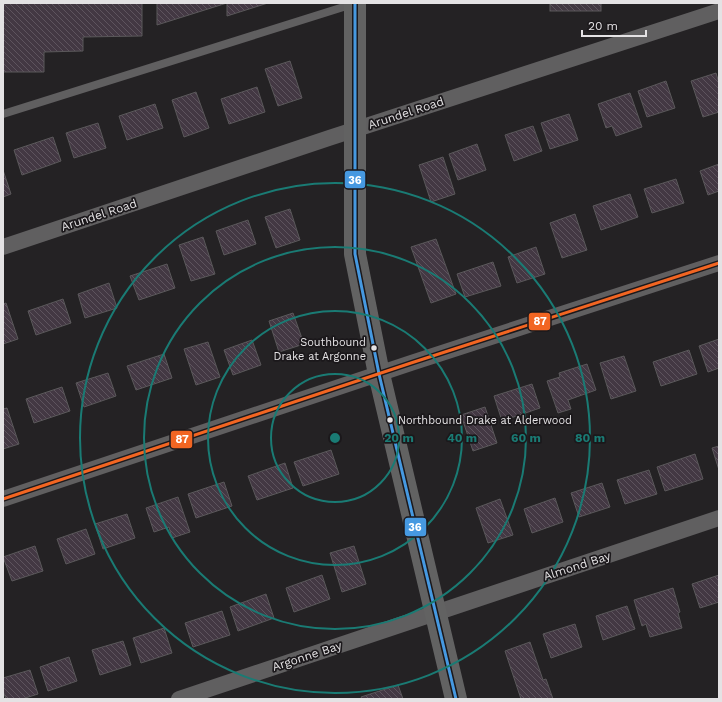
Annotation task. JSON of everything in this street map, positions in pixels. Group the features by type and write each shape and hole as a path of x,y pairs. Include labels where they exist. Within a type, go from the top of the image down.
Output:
{"street":[{"path":"355,3 355,254 379,374 456,699"},
{"name":"Arundel Road","path":"3,247 356,129 719,11"},
{"path":"3,499 719,263"},
{"name":"Almond Bay","path":"436,613 719,518"},
{"name":"Argonne Bay","path":"179,699 436,613"}],"lane":[{"path":"3,114 355,3"}],"building":[{"path":"3,3 142,3 142,36 83,37 83,51 44,52 44,72 3,72"},
{"path":"157,3 227,3 157,25"},
{"path":"227,3 268,3 227,16"},
{"path":"550,3 601,3 601,11 550,11"},
{"path":"290,61 302,98 278,106 265,69"},
{"path":"716,73 719,83 719,112 703,117 691,81"},
{"path":"666,81 675,108 647,117 638,91"},
{"path":"257,87 265,112 229,124 221,99"},
{"path":"196,92 209,128 184,137 172,100"},
{"path":"630,93 642,127 616,136 612,126 606,128 598,104"},
{"path":"155,104 163,128 127,140 119,116"},
{"path":"569,114 578,140 550,149 541,123"},
{"path":"98,123 106,148 74,158 66,133"},
{"path":"533,126 542,151 514,161 505,135"},
{"path":"53,137 61,161 22,175 14,150"},
{"path":"477,144 486,170 458,180 449,154"},
{"path":"443,157 455,194 431,202 419,165"},
{"path":"719,164 719,191 708,195 700,171"},
{"path":"3,170 11,194 3,197"},
{"path":"676,179 684,203 652,213 644,189"},
{"path":"630,194 638,217 601,230 593,206"},
{"path":"290,209 300,240 276,248 265,217"},
{"path":"575,214 587,250 562,258 550,223"},
{"path":"248,220 256,244 224,255 216,231"},
{"path":"203,237 215,274 191,281 179,245"},
{"path":"436,239 456,294 431,303 411,247"},
{"path":"536,247 545,274 517,283 508,257"},
{"path":"493,262 501,286 465,297 457,274"},
{"path":"167,264 175,288 139,300 130,276"},
{"path":"109,283 117,308 85,318 78,294"},
{"path":"63,299 71,323 36,335 28,311"},
{"path":"6,303 18,339 3,344 3,304"},
{"path":"293,313 304,344 279,352 269,321"},
{"path":"719,339 719,368 708,372 699,346"},
{"path":"252,340 261,365 233,375 224,350"},
{"path":"208,342 220,377 196,385 184,349"},
{"path":"689,350 697,374 661,386 653,362"},
{"path":"164,354 172,378 136,390 127,366"},
{"path":"624,356 636,391 611,399 600,363"},
{"path":"587,364 596,390 568,400 571,409 558,413 547,381 560,377 559,373"},
{"path":"108,373 116,396 84,407 76,383"},
{"path":"532,384 540,408 502,421 494,396"},
{"path":"62,387 70,411 34,423 26,399"},
{"path":"485,407 497,443 473,451 461,415"},
{"path":"7,408 19,444 3,449 3,409"},
{"path":"719,446 719,470 712,448"},
{"path":"331,450 339,474 303,486 294,462"},
{"path":"695,454 703,479 665,491 657,467"},
{"path":"285,463 293,488 257,500 248,476"},
{"path":"649,470 657,494 625,504 617,480"},
{"path":"224,482 232,506 196,518 188,494"},
{"path":"602,483 610,507 579,517 571,493"},
{"path":"178,497 190,532 172,538 169,527 154,532 146,508"},
{"path":"555,498 563,522 532,533 524,509"},
{"path":"500,499 513,535 488,543 476,508"},
{"path":"127,514 135,538 103,549 95,524"},
{"path":"86,529 95,554 66,564 57,539"},
{"path":"35,546 43,571 12,581 3,557"},
{"path":"354,546 366,584 342,592 330,553"},
{"path":"322,575 330,599 294,612 286,588"},
{"path":"719,575 719,602 700,608 692,584"},
{"path":"673,588 680,612 678,613 682,628 650,637 646,624 642,626 634,600"},
{"path":"266,594 274,618 238,631 230,607"},
{"path":"627,606 635,629 603,640 596,616"},
{"path":"222,611 230,635 193,647 185,623"},
{"path":"575,624 582,647 551,658 543,634"},
{"path":"164,628 172,653 141,663 133,638"},
{"path":"123,641 131,665 100,675 92,650"},
{"path":"530,642 543,680 546,679 553,699 521,699 505,651"},
{"path":"69,657 77,681 48,691 40,667"},
{"path":"30,670 38,694 22,699 6,699 3,691 3,678"},
{"path":"398,685 403,699 362,699 361,697"}],"transit line":[{"name":"36","path":"355,3 355,254 379,374 456,699"},
{"name":"87","path":"3,499 411,363 719,263"}],"place":[{"name":"Southbound Drake at Argonne","path":"374,348"},
{"name":"Northbound Drake at Alderwood","path":"390,420"}]}
